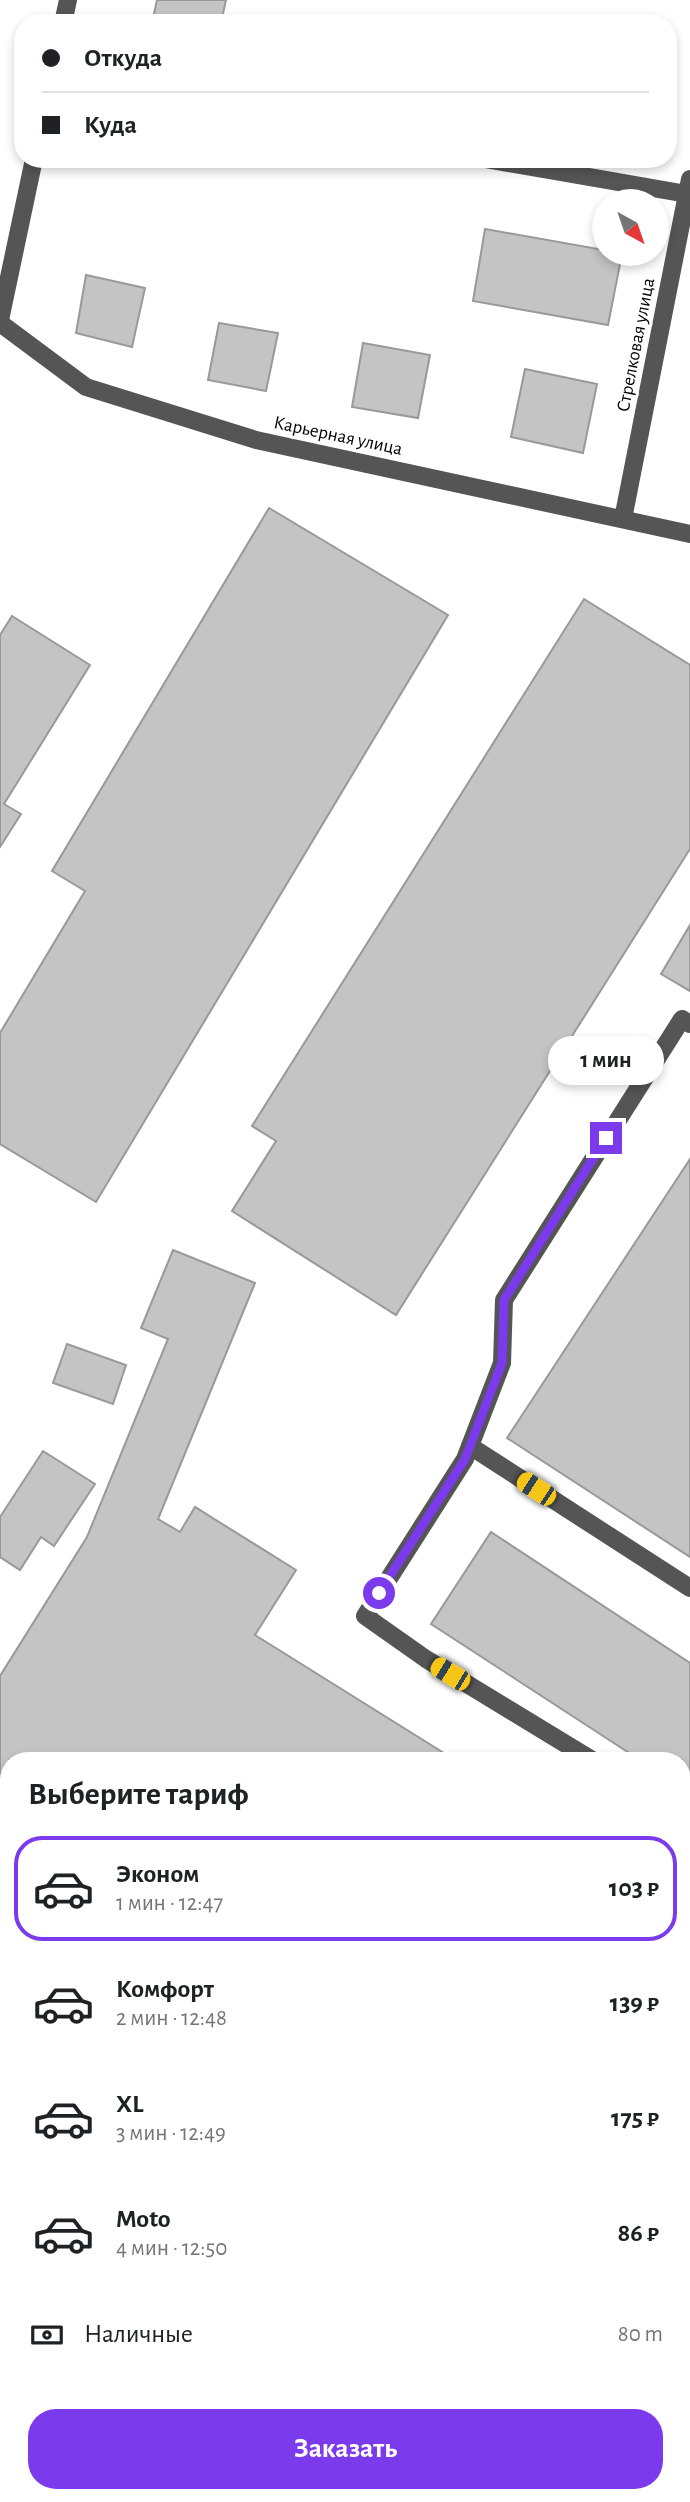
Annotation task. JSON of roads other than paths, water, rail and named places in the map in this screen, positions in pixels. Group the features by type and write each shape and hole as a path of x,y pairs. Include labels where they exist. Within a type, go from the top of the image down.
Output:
{"street":[{"path":"0,322 32,168"},
{"path":"553,168 689,186"},
{"name":"Стрелковая улица","path":"623,519 689,186"},
{"name":"Карьерная улица","path":"0,322 86,387 256,440 690,534"},
{"path":"579,1752 426,1659 365,1616 465,1459 502,1363 504,1300 682,1019 690,1024"},
{"path":"470,1446 690,1588"}]}
